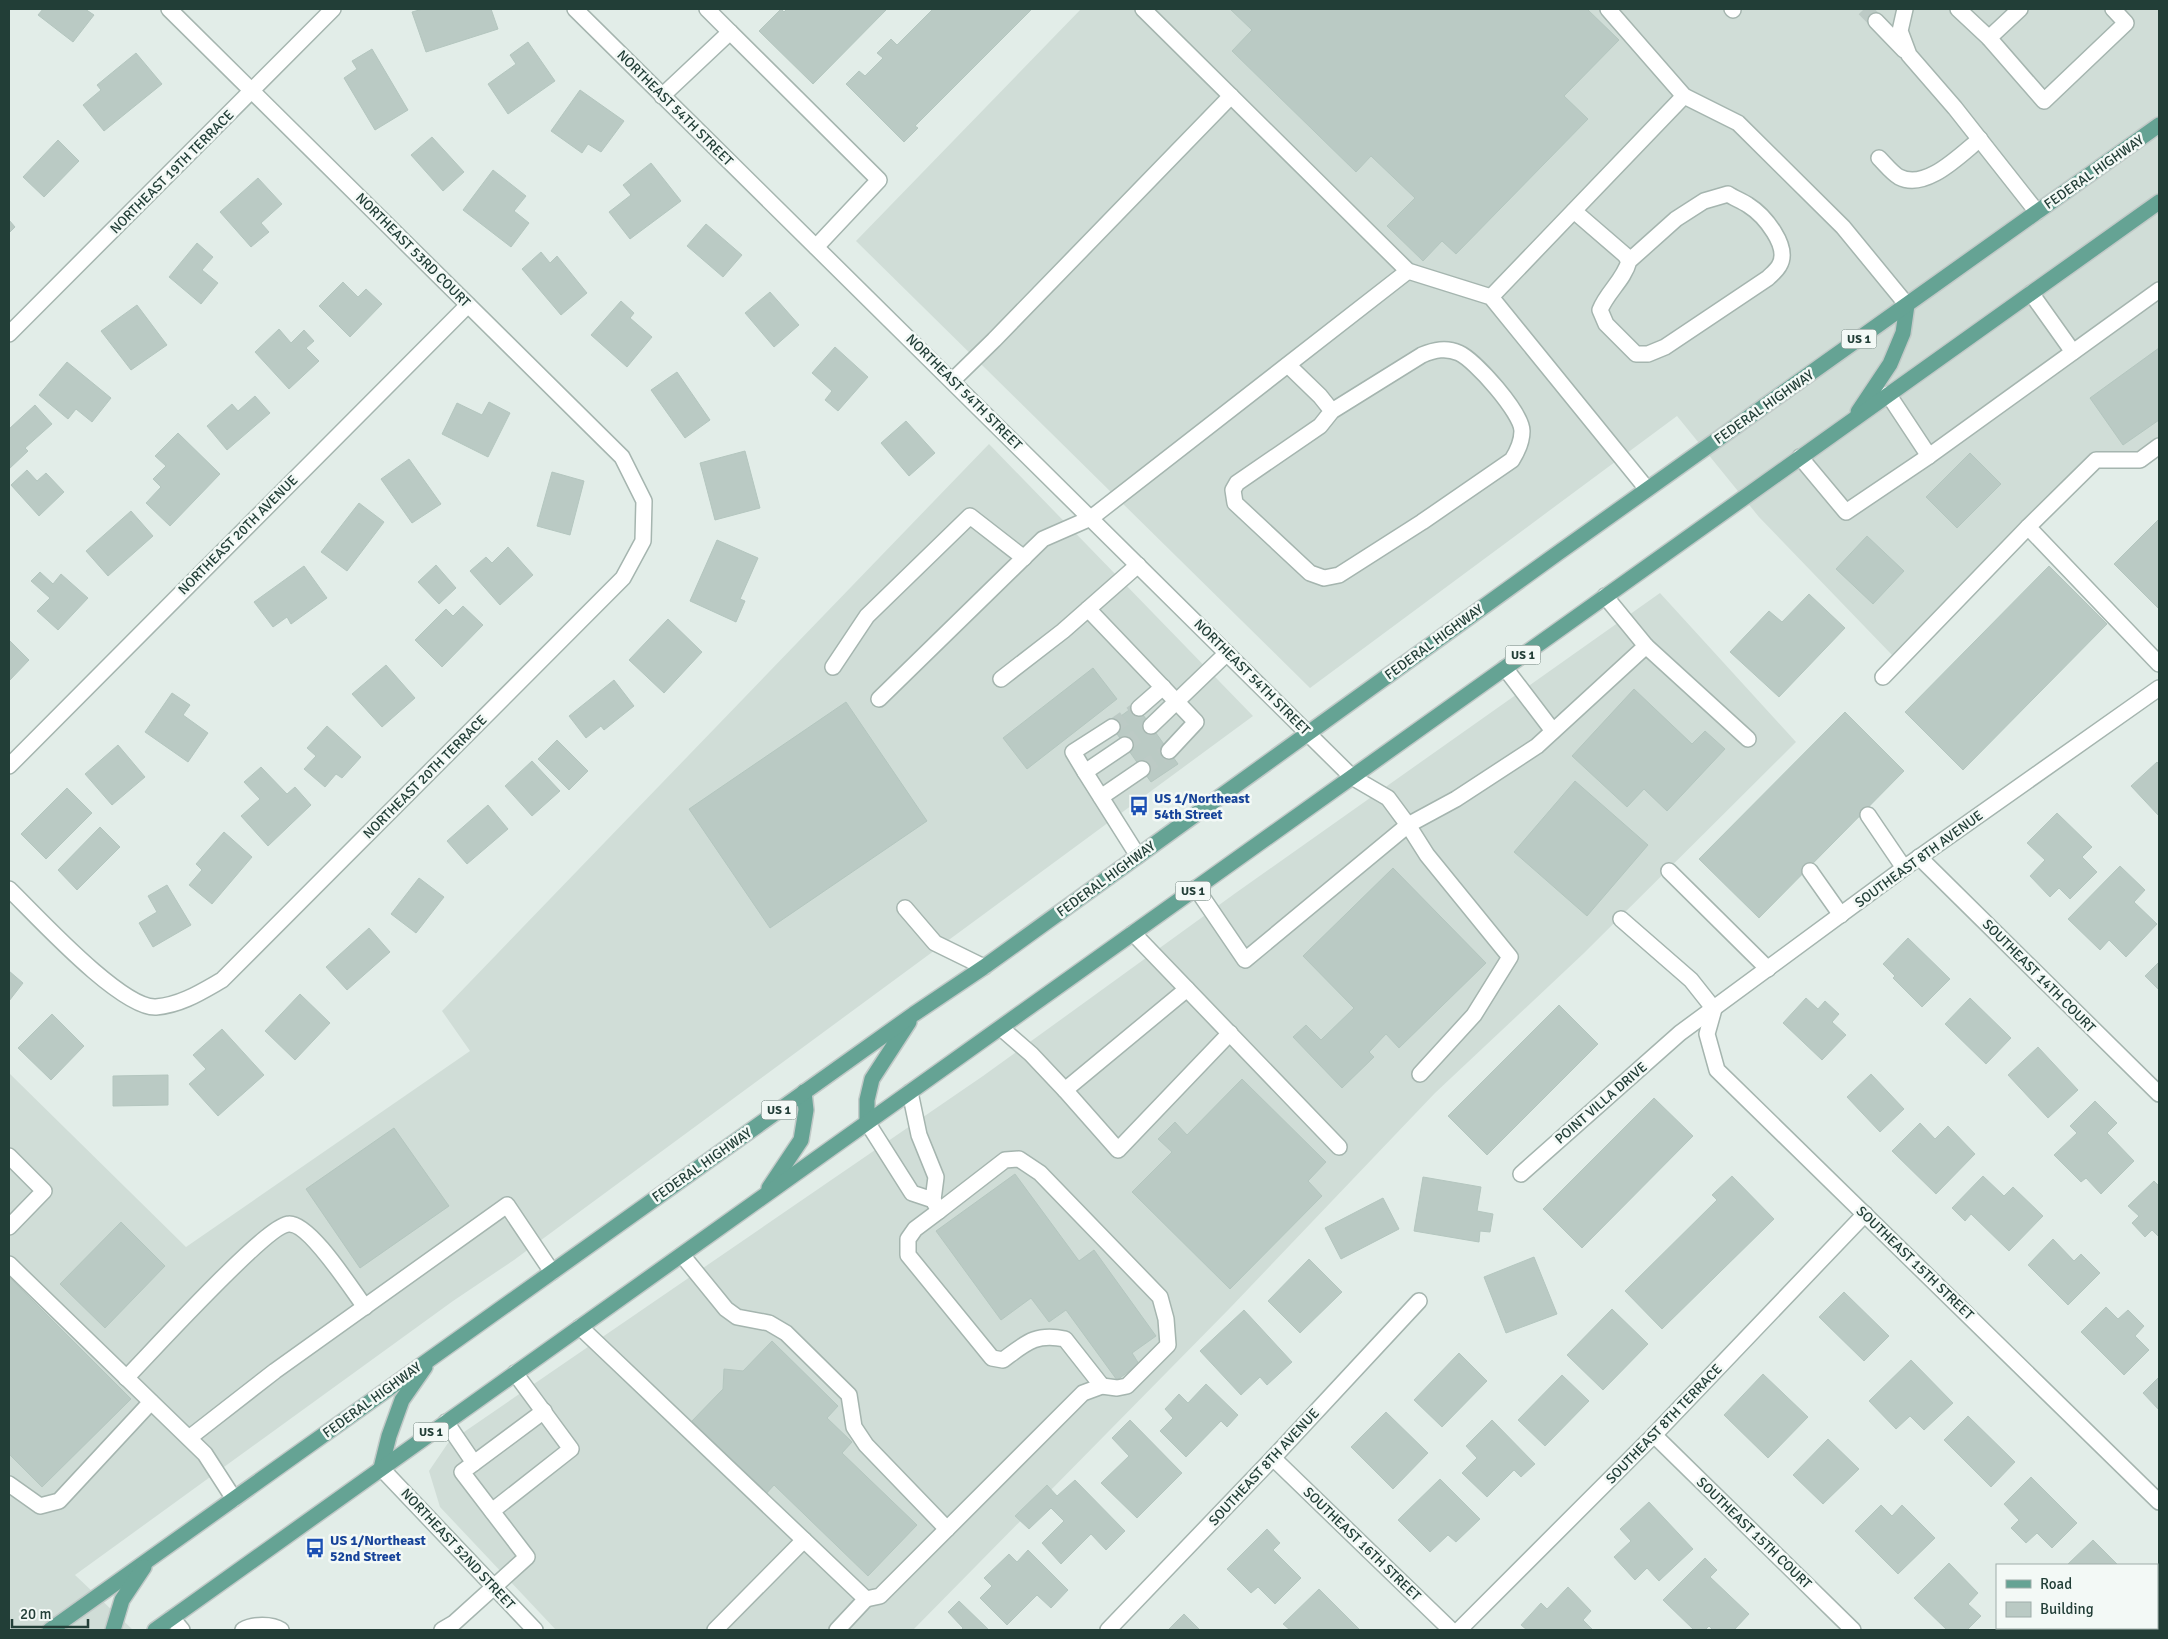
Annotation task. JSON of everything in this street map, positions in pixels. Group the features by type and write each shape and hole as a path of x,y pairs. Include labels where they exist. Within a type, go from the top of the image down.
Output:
{"main road":[{"name":"FEDERAL HIGHWAY","path":"50,1630 804,1092 984,967 1647,490 2159,125"},
{"name":"US 1","path":"155,1630 2159,202"},
{"path":"1853,420 1890,364 1903,333 1907,305"},
{"path":"867,1122 867,1100 872,1079 914,1014"},
{"path":"764,1196 801,1140 806,1110 804,1092"},
{"path":"381,1468 388,1436 402,1400 434,1356"},
{"path":"113,1630 122,1600 149,1559"}],"street":[{"name":"NORTHEAST 53RD COURT","path":"169,9 622,457 644,501"},
{"name":"NORTHEAST 19TH TERRACE","path":"9,334 333,9"},
{"name":"NORTHEAST 54TH STREET","path":"575,9 1352,777 1388,798 1408,825 1426,855 1510,957 1474,1015 1420,1074"},
{"path":"707,9 879,180 816,247"},
{"path":"1143,9 1408,271 1491,297 1647,490"},
{"path":"1608,9 1684,96 1738,123 1843,227 1907,305"},
{"path":"1905,9 1900,31 1909,55"},
{"path":"1958,9 1989,38 2044,102 2126,23 2113,9"},
{"path":"1989,38 2020,9"},
{"path":"1876,21 1909,55 1980,139 2037,212"},
{"path":"662,96 730,32"},
{"path":"952,381 1230,96"},
{"path":"1491,297 1684,96"},
{"path":"1879,158 1898,177 1914,181 1931,177 1980,139"},
{"path":"1728,194 1750,206 1766,222 1778,237 1783,252 1780,266 1768,278 1672,342 1648,354 1636,354 1606,324 1600,310 1604,300 1619,282 1629,261 1676,219 1704,201 1728,194"},
{"path":"1574,211 1629,261"},
{"path":"880,699 1043,539 1091,518 1408,271"},
{"path":"1800,457 1846,512 1929,456 2159,290"},
{"path":"2031,294 2073,352"},
{"name":"NORTHEAST 20TH AVENUE","path":"9,766 468,305"},
{"path":"1436,349 1460,353 1501,391 1519,420 1522,430 1518,451 1512,460 1422,522 1347,570 1339,575 1324,578 1310,573 1235,503 1233,490 1237,483 1320,426 1332,412 1422,355 1436,349"},
{"path":"1288,365 1320,396 1332,412"},
{"path":"1888,394 1929,456"},
{"path":"1883,677 2028,527 2096,460 2140,460 2159,446"},
{"name":"NORTHEAST 20TH TERRACE","path":"9,889 96,975 132,998 154,1007 187,1000 222,980 623,578 643,541 644,501"},
{"path":"833,667 867,616 970,516 1024,558"},
{"path":"2028,527 2159,664"},
{"path":"1001,679 1088,609 1138,565"},
{"path":"1605,596 1646,646 1748,739"},
{"path":"1088,609 1196,722 1169,751"},
{"path":"1196,888 1245,960 1408,825 1456,799 1537,746 1646,646"},
{"path":"1152,726 1228,653"},
{"path":"1505,668 1553,731"},
{"path":"1139,708 1163,687"},
{"name":"SOUTHEAST 8TH AVENUE","path":"1680,1033 1919,857 2159,688"},
{"path":"1112,726 1073,752 1138,856"},
{"path":"1085,772 1125,745"},
{"path":"1101,797 1142,769"},
{"path":"1868,815 1904,868"},
{"name":"SOUTHEAST 14TH COURT","path":"1919,857 2159,1094"},
{"path":"1668,871 1768,969"},
{"path":"1810,871 1841,915"},
{"path":"905,908 935,943 984,967"},
{"path":"1621,919 1691,980 1714,1009"},
{"path":"1133,934 1339,1147"},
{"path":"1065,1090 1187,989"},
{"name":"SOUTHEAST 15TH STREET","path":"1714,1009 1707,1034 1717,1070 2159,1502"},
{"path":"1000,1028 1032,1054 1118,1150 1230,1033"},
{"name":"POINT VILLA DRIVE","path":"1521,1174 1680,1033"},
{"path":"910,1092 919,1135 936,1177 936,1206"},
{"path":"867,1122 912,1193 936,1206"},
{"path":"9,1156 44,1191 9,1227"},
{"path":"837,1630 866,1599 880,1596 1083,1393 1102,1386 1116,1388 1127,1386 1168,1345 1166,1319 1160,1297 1040,1172 1019,1159 1006,1160 936,1206 908,1238 908,1256 992,1358 1003,1360 1031,1339 1050,1336 1065,1339 1102,1386"},
{"path":"189,1438 275,1371 507,1206 552,1272"},
{"name":"SOUTHEAST 8TH TERRACE","path":"1459,1630 1654,1436 1865,1214"},
{"path":"126,1378 243,1258 276,1228 290,1223 302,1228 325,1251 365,1307"},
{"path":"682,1254 726,1309 737,1317 769,1324 786,1333 849,1396 854,1427 866,1444 947,1529"},
{"path":"9,1264 205,1454 234,1499"},
{"name":"SOUTHEAST 8TH AVENUE","path":"1108,1630 1273,1458 1419,1301"},
{"path":"580,1326 866,1599"},
{"path":"492,1511 571,1449 515,1373"},
{"path":"9,1484 40,1506 59,1501 151,1402"},
{"path":"468,1467 544,1411"},
{"path":"442,1630 454,1623 527,1557 492,1511 446,1422"},
{"name":"SOUTHEAST 15TH COURT","path":"1654,1436 1853,1630"},
{"name":"SOUTHEAST 16TH STREET","path":"1273,1458 1451,1630"},
{"name":"NORTHEAST 52ND STREET","path":"381,1468 535,1630"},
{"path":"715,1630 804,1540"},
{"path":"172,1618 182,1630"},
{"path":"243,1630 248,1627 275,1626 282,1630"}],"shaded area":[{"path":"1081,9 2159,9 2159,439 2140,454 2089,455 1892,655 1759,517 1677,416 1310,688 856,241"},
{"path":"989,444 1253,716 514,1260 453,1301 75,1575 133,1630 9,1630 9,1073 186,1247 470,1051 442,1011"},
{"path":"1660,593 1796,742 1583,954 1435,1093 1230,1308 913,1630 556,1630 440,1507 429,1471 448,1443 983,1076 1237,892"}],"building":[{"path":"43,9 85,9 94,15 73,42 38,15"},
{"path":"423,9 491,9 498,29 426,52 412,12"},
{"path":"781,9 784,12 787,9 887,9 813,84 759,31"},
{"path":"933,9 1032,9 915,126 918,128 904,142 846,84 859,71 865,76 883,58 877,53 891,39 897,45"},
{"path":"1230,9 1587,9 1619,40 1564,96 1588,119 1456,254 1442,241 1423,261 1387,226 1415,198 1371,156 1356,172 1232,51 1252,30"},
{"path":"528,42 555,81 508,114 488,84 516,64 510,55"},
{"path":"372,49 408,110 375,130 344,78 357,69 352,61"},
{"path":"136,53 162,84 104,131 83,105 101,90 97,85"},
{"path":"580,90 624,121 601,152 588,144 582,153 551,131"},
{"path":"432,137 464,172 443,191 411,155"},
{"path":"58,140 79,161 44,197 23,177"},
{"path":"651,163 681,201 630,239 609,212 631,195 623,185"},
{"path":"493,170 526,196 514,211 529,223 511,247 463,210"},
{"path":"258,178 282,204 261,223 269,232 251,247 220,212"},
{"path":"9,220 15,227 9,233"},
{"path":"706,224 742,255 723,277 687,246"},
{"path":"197,243 213,257 202,270 218,283 201,304 169,277"},
{"path":"541,252 550,263 557,256 587,293 561,315 522,269"},
{"path":"343,282 358,297 366,289 382,304 350,337 319,306"},
{"path":"770,292 799,325 774,347 745,313"},
{"path":"621,301 634,313 630,318 652,337 627,367 591,335"},
{"path":"137,305 167,345 131,370 101,331"},
{"path":"279,329 291,343 304,330 314,341 306,348 319,361 289,389 255,352"},
{"path":"835,347 868,377 838,411 825,400 832,391 812,373"},
{"path":"2159,348 2159,420 2123,445 2090,398"},
{"path":"67,362 111,398 92,422 76,409 68,419 39,395"},
{"path":"677,372 710,420 685,438 651,390"},
{"path":"255,396 270,413 227,450 207,426 232,404 238,411"},
{"path":"489,402 510,413 488,457 442,434 457,403 482,415"},
{"path":"35,405 52,424 25,448 28,451 9,469 9,429"},
{"path":"906,421 935,453 909,476 881,443"},
{"path":"178,433 220,474 170,526 146,503 161,487 153,479 166,466 155,456"},
{"path":"745,451 760,508 715,520 700,463"},
{"path":"1970,453 2001,484 1957,528 1926,497"},
{"path":"409,459 441,504 412,523 381,479"},
{"path":"27,470 37,481 46,473 64,492 39,516 11,485"},
{"path":"552,472 584,481 570,535 537,526"},
{"path":"359,503 384,522 347,571 321,552"},
{"path":"131,511 153,536 108,576 86,551"},
{"path":"2159,519 2159,609 2114,564"},
{"path":"1867,536 1904,571 1873,604 1836,569"},
{"path":"717,540 758,558 740,599 745,601 736,622 690,601"},
{"path":"508,547 533,575 500,605 470,571 486,557 492,563"},
{"path":"436,565 456,588 439,604 418,582"},
{"path":"304,566 327,598 291,624 287,617 273,627 254,602"},
{"path":"2049,566 2107,624 1963,770 1905,712"},
{"path":"40,572 53,584 61,574 88,598 58,630 37,611 50,598 31,581"},
{"path":"1809,594 1845,628 1779,697 1730,652 1769,611 1782,622"},
{"path":"463,606 483,625 442,667 415,640 446,609 453,616"},
{"path":"668,619 702,652 664,693 629,660"},
{"path":"9,640 29,660 9,681"},
{"path":"386,665 415,698 382,727 352,694"},
{"path":"1093,668 1117,699 1027,769 1003,738"},
{"path":"614,680 634,706 604,730 601,726 586,738 569,716"},
{"path":"1634,689 1692,744 1705,731 1725,749 1667,811 1644,789 1627,807 1572,756"},
{"path":"172,693 190,705 183,715 208,733 188,762 145,732"},
{"path":"846,702 927,821 770,928 689,809"},
{"path":"1136,705 1178,764 1151,782 1110,724"},
{"path":"1845,712 1904,771 1759,918 1699,859"},
{"path":"327,726 361,757 342,778 336,774 325,787 304,769 316,756 307,748"},
{"path":"557,740 588,771 569,790 538,759"},
{"path":"118,745 145,777 112,805 85,774"},
{"path":"532,761 560,791 532,816 505,786"},
{"path":"2157,762 2159,764 2159,816 2131,786"},
{"path":"261,767 287,794 295,787 311,805 268,846 241,816 260,799 244,782"},
{"path":"1575,781 1648,845 1587,916 1514,852"},
{"path":"67,788 92,813 46,859 21,834"},
{"path":"488,805 508,829 467,864 447,841"},
{"path":"2057,813 2092,847 2082,857 2097,872 2070,899 2059,888 2050,897 2030,876 2045,860 2027,843"},
{"path":"100,827 120,847 77,890 58,870"},
{"path":"224,832 252,857 212,904 189,885 202,870 196,864"},
{"path":"2120,866 2145,890 2134,902 2157,924 2126,957 2109,940 2100,950 2068,919"},
{"path":"1393,868 1486,963 1399,1048 1386,1034 1369,1052 1374,1057 1342,1088 1293,1037 1306,1025 1321,1040 1354,1008 1303,956"},
{"path":"419,878 444,897 416,933 391,914"},
{"path":"167,885 191,925 153,947 139,923 157,912 148,896"},
{"path":"369,928 390,952 347,990 326,967"},
{"path":"1908,938 1950,979 1922,1007 1893,978 1895,976 1883,964"},
{"path":"2159,962 2159,990 2145,976"},
{"path":"9,971 23,983 9,1001"},
{"path":"300,994 330,1023 295,1060 265,1031"},
{"path":"1806,998 1818,1009 1825,1001 1839,1014 1832,1022 1846,1035 1822,1060 1783,1023"},
{"path":"1970,998 2011,1038 1986,1064 1945,1024"},
{"path":"1559,1005 1598,1044 1487,1155 1448,1116"},
{"path":"52,1014 84,1046 51,1080 18,1048"},
{"path":"222,1029 264,1075 218,1116 189,1084 206,1069 193,1055"},
{"path":"2038,1047 2078,1090 2048,1118 2008,1075"},
{"path":"1871,1074 1904,1109 1880,1132 1847,1097"},
{"path":"168,1075 168,1105 113,1106 113,1076"},
{"path":"1242,1079 1326,1162 1308,1181 1322,1196 1230,1289 1132,1192 1172,1152 1158,1139 1175,1122 1187,1135"},
{"path":"1654,1098 1693,1136 1582,1248 1543,1209"},
{"path":"2095,1101 2117,1123 2107,1133 2134,1161 2101,1194 2086,1178 2081,1182 2054,1155 2077,1133 2070,1126"},
{"path":"1920,1123 1935,1139 1948,1126 1975,1154 1936,1194 1892,1151"},
{"path":"394,1128 449,1206 360,1268 306,1189"},
{"path":"1015,1174 1079,1261 1094,1250 1156,1336 1132,1353 1139,1364 1117,1380 1066,1310 1049,1322 1031,1298 1001,1320 936,1231"},
{"path":"1732,1176 1774,1219 1662,1329 1625,1291 1717,1200 1712,1195"},
{"path":"1983,1176 2004,1196 2013,1187 2043,1216 2009,1251 1971,1214 1965,1221 1952,1208"},
{"path":"1423,1177 1481,1187 1477,1211 1493,1214 1490,1232 1480,1231 1479,1242 1414,1231"},
{"path":"2154,1181 2159,1186 2159,1237 2152,1230 2145,1237 2132,1223 2139,1216 2128,1206"},
{"path":"1383,1198 1399,1229 1341,1259 1325,1228"},
{"path":"121,1222 165,1266 105,1328 60,1284"},
{"path":"2053,1239 2074,1261 2081,1254 2100,1273 2068,1305 2028,1265"},
{"path":"1534,1257 1557,1314 1506,1333 1484,1277"},
{"path":"1309,1259 1342,1292 1300,1333 1268,1301"},
{"path":"9,1277 131,1399 42,1487 9,1454"},
{"path":"1844,1292 1889,1336 1864,1361 1819,1317"},
{"path":"2106,1307 2118,1319 2128,1310 2144,1326 2135,1336 2149,1350 2124,1375 2081,1332"},
{"path":"1612,1309 1648,1344 1603,1390 1567,1355"},
{"path":"1244,1310 1292,1362 1267,1385 1260,1377 1241,1395 1200,1351"},
{"path":"772,1341 838,1406 827,1418 852,1442 842,1453 917,1525 868,1576 774,1485 765,1495 691,1422 723,1389 724,1369 743,1371"},
{"path":"1459,1353 1487,1381 1442,1427 1414,1400"},
{"path":"1911,1360 1953,1403 1924,1430 1910,1416 1896,1429 1869,1401"},
{"path":"1763,1374 1808,1417 1768,1458 1724,1415"},
{"path":"1562,1375 1589,1401 1545,1446 1518,1420"},
{"path":"2159,1377 2159,1410 2143,1393"},
{"path":"1206,1384 1238,1415 1227,1427 1221,1421 1186,1457 1160,1431 1173,1418 1165,1409 1179,1394 1188,1403"},
{"path":"1386,1412 1428,1453 1393,1489 1351,1447"},
{"path":"1968,1416 2015,1462 1991,1487 1944,1440"},
{"path":"1130,1420 1182,1473 1137,1518 1101,1483 1129,1456 1112,1438"},
{"path":"1492,1420 1535,1464 1521,1477 1514,1470 1487,1497 1462,1473 1477,1458 1466,1446"},
{"path":"1828,1439 1859,1469 1823,1504 1793,1475"},
{"path":"2031,1477 2077,1523 2052,1548 2037,1533 2026,1543 2011,1528 2019,1520 2004,1504"},
{"path":"1440,1479 1480,1519 1456,1542 1448,1535 1430,1552 1398,1520"},
{"path":"1075,1480 1125,1531 1106,1550 1091,1534 1061,1564 1042,1543 1064,1521 1051,1508 1029,1529 1015,1516 1047,1485 1057,1496"},
{"path":"1649,1502 1693,1549 1659,1581 1647,1568 1635,1580 1614,1557 1631,1541 1620,1529"},
{"path":"1881,1505 1892,1516 1902,1505 1935,1538 1898,1574 1855,1531"},
{"path":"1267,1529 1280,1543 1273,1550 1301,1578 1275,1604 1258,1587 1251,1593 1227,1569"},
{"path":"2093,1540 2117,1564 2068,1564"},
{"path":"1028,1550 1068,1590 1051,1608 1037,1595 1007,1625 980,1598 992,1586 984,1578 1009,1554 1017,1562"},
{"path":"1705,1558 1717,1570 1710,1577 1749,1614 1734,1630 1713,1630 1709,1626 1705,1630 1694,1630 1663,1600"},
{"path":"1949,1563 1978,1593 1968,1604 1981,1616 1967,1630 1947,1630 1914,1598"},
{"path":"1568,1587 1591,1611 1583,1620 1593,1630 1527,1630 1521,1625 1541,1603 1547,1609"},
{"path":"1319,1589 1360,1630 1290,1630 1283,1624"},
{"path":"959,1601 989,1630 961,1630 963,1628 948,1612"},
{"path":"2158,1602 2159,1630 2136,1630 2158,1629"},
{"path":"1184,1614 1200,1630 1168,1630"}],"tunnel":[{"path":"1864,9 1876,21"},
{"path":"1112,727 1139,708"},
{"path":"1125,745 1151,726"},
{"path":"1142,769 1169,751"}],"place":[{"name":"US 1/Northeast 54th Street","path":"1139,806"},
{"name":"US 1/Northeast 52nd Street","path":"315,1548"}]}
